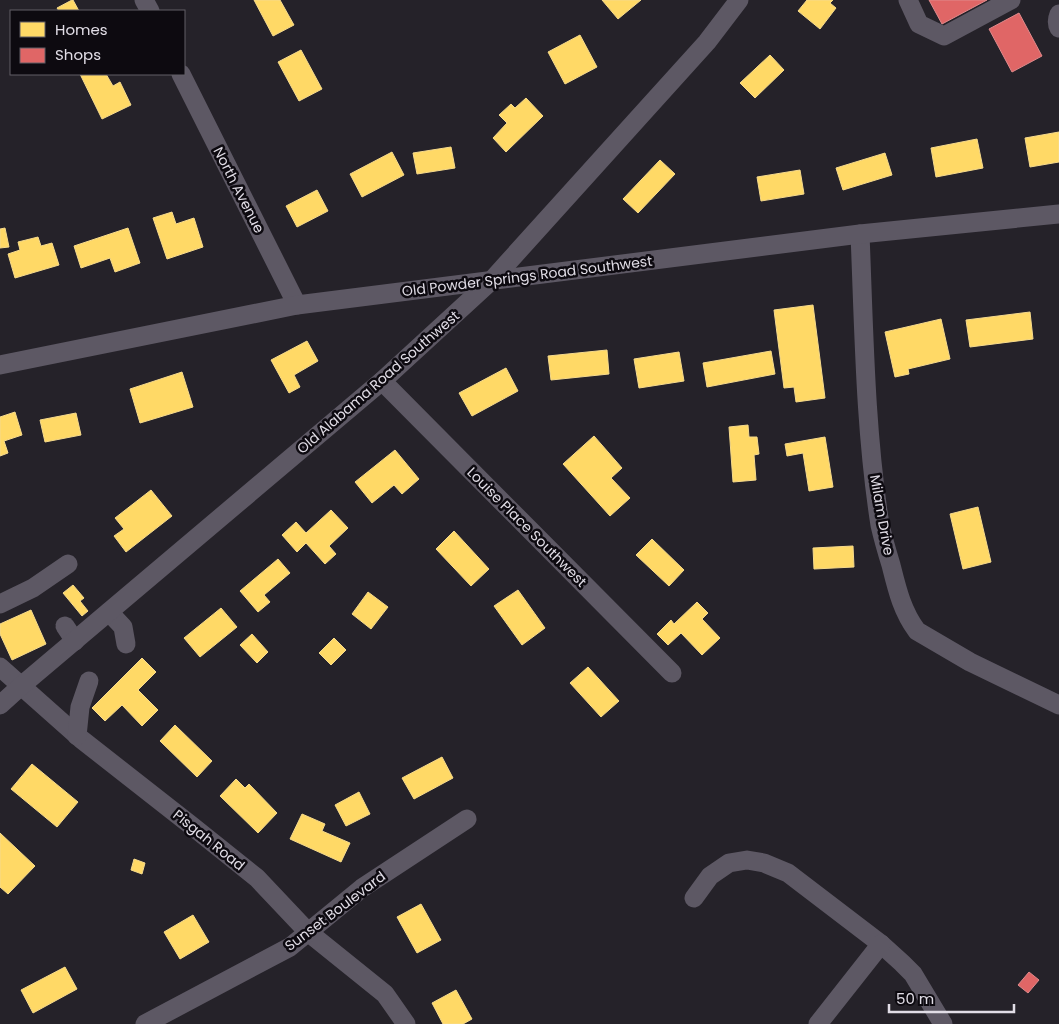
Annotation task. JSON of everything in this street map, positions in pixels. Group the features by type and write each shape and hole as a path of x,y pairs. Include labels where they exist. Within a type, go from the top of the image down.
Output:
{"street":[{"name":"Old Alabama Road Southwest","path":"0,705 21,686 70,633 109,612 382,381 492,280 706,42 739,0"},
{"path":"908,0 919,24 944,36 1011,0"},
{"path":"1059,14 1057,24 1059,28"},
{"name":"North Avenue","path":"182,75 297,305"},
{"name":"Old Powder Springs Road Southwest","path":"0,365 297,305 860,234 1059,214"},
{"name":"Milam Drive","path":"860,234 867,404 873,463 880,526 900,601 917,631 970,662 1059,705"},
{"name":"Louise Place Southwest","path":"382,381 672,673"},
{"path":"0,604 33,588 68,564"},
{"path":"109,612 123,627 126,644"},
{"name":"Pisgah Road","path":"0,668 77,736 257,878 308,932 385,994 406,1024"},
{"path":"77,736 80,707 89,681"},
{"name":"Sunset Boulevard","path":"146,1024 290,947 362,888 467,819"},
{"path":"694,898 710,876 729,863 746,860 764,863 788,873 881,944 913,974 943,1024"},
{"path":"818,1024 881,944"}],"building: Homes":[{"path":"73,0 78,10 58,10 57,8"},
{"path":"254,0 280,0 294,25 273,36"},
{"path":"602,0 641,0 618,19"},
{"path":"807,0 833,0 830,3 836,8 820,29 798,11"},
{"path":"580,35 597,67 565,84 548,52"},
{"path":"301,50 322,89 299,101 278,62"},
{"path":"770,55 784,70 755,98 740,83"},
{"path":"80,75 107,75 113,86 120,82 131,105 102,119"},
{"path":"526,98 543,116 506,152 493,138 507,123 499,115 511,104 515,108"},
{"path":"1059,132 1059,162 1030,167 1025,138"},
{"path":"977,139 983,168 936,177 931,148"},
{"path":"451,147 455,168 417,174 413,153"},
{"path":"392,152 404,175 362,197 350,174"},
{"path":"885,153 892,175 843,190 836,168"},
{"path":"660,160 675,174 638,213 623,199"},
{"path":"800,170 804,194 761,201 757,177"},
{"path":"317,190 328,211 297,227 286,206"},
{"path":"172,212 176,224 194,218 203,247 167,259 153,218"},
{"path":"5,228 9,247 0,248 0,229"},
{"path":"128,228 140,263 115,272 110,258 81,268 74,246"},
{"path":"38,237 41,246 52,243 59,265 15,278 8,254 20,250 18,242"},
{"path":"813,305 825,398 796,402 794,387 784,388 774,310"},
{"path":"1030,312 1033,339 970,347 966,320"},
{"path":"941,319 950,359 908,369 909,374 895,377 885,332"},
{"path":"307,341 318,361 294,375 300,387 289,393 271,360"},
{"path":"607,350 609,374 551,380 548,356"},
{"path":"771,351 775,374 707,387 703,363"},
{"path":"679,352 684,381 639,388 634,359"},
{"path":"506,368 518,391 472,416 459,393"},
{"path":"182,372 193,407 140,423 130,389"},
{"path":"15,412 22,435 4,441 8,453 0,456 0,417"},
{"path":"76,413 81,435 45,442 40,420"},
{"path":"748,425 749,437 757,437 759,454 754,455 756,480 733,482 729,427"},
{"path":"594,436 622,468 611,478 630,498 610,516 563,464"},
{"path":"825,437 833,487 809,491 803,453 787,456 785,444"},
{"path":"395,450 419,479 402,494 394,485 372,503 355,482"},
{"path":"151,490 172,516 126,552 114,536 124,529 115,518"},
{"path":"978,507 991,562 963,569 950,514"},
{"path":"331,510 348,528 329,546 336,554 325,564 306,543 297,552 282,535 296,522 306,533"},
{"path":"454,531 489,569 471,586 436,549"},
{"path":"652,539 684,570 669,586 636,555"},
{"path":"853,546 854,567 814,569 813,548"},
{"path":"278,559 290,573 264,595 270,602 258,612 240,591"},
{"path":"73,585 84,598 80,601 88,611 82,616 63,593"},
{"path":"518,590 545,628 522,645 494,606"},
{"path":"368,592 388,607 371,629 352,614"},
{"path":"697,602 708,613 702,619 720,638 702,655 681,633 668,645 657,634 671,620 674,624"},
{"path":"221,608 237,627 200,657 184,638"},
{"path":"31,610 46,644 12,660 0,634 0,624"},
{"path":"252,634 268,652 257,663 240,645"},
{"path":"334,638 346,650 331,665 319,653"},
{"path":"142,658 156,672 138,690 158,710 142,726 122,705 105,721 92,708"},
{"path":"588,667 619,701 601,717 570,683"},
{"path":"175,725 212,761 197,777 160,741"},
{"path":"442,757 453,778 414,799 402,778"},
{"path":"32,764 78,802 57,827 11,789"},
{"path":"236,779 245,788 249,784 277,813 258,833 220,796"},
{"path":"359,792 370,814 346,826 335,805"},
{"path":"302,814 325,824 322,831 350,843 341,862 290,839"},
{"path":"0,833 35,866 8,894 0,887"},
{"path":"134,859 145,863 142,874 131,870"},
{"path":"421,904 441,940 417,953 397,917"},
{"path":"193,915 209,942 180,959 164,932"},
{"path":"65,967 77,989 33,1013 21,990"},
{"path":"456,990 472,1019 463,1024 443,1024 432,1003"}],"building: Shops":[{"path":"929,0 987,0 942,24"},
{"path":"1019,13 1042,56 1012,72 989,29"},
{"path":"1029,972 1039,980 1028,993 1018,985"}]}
